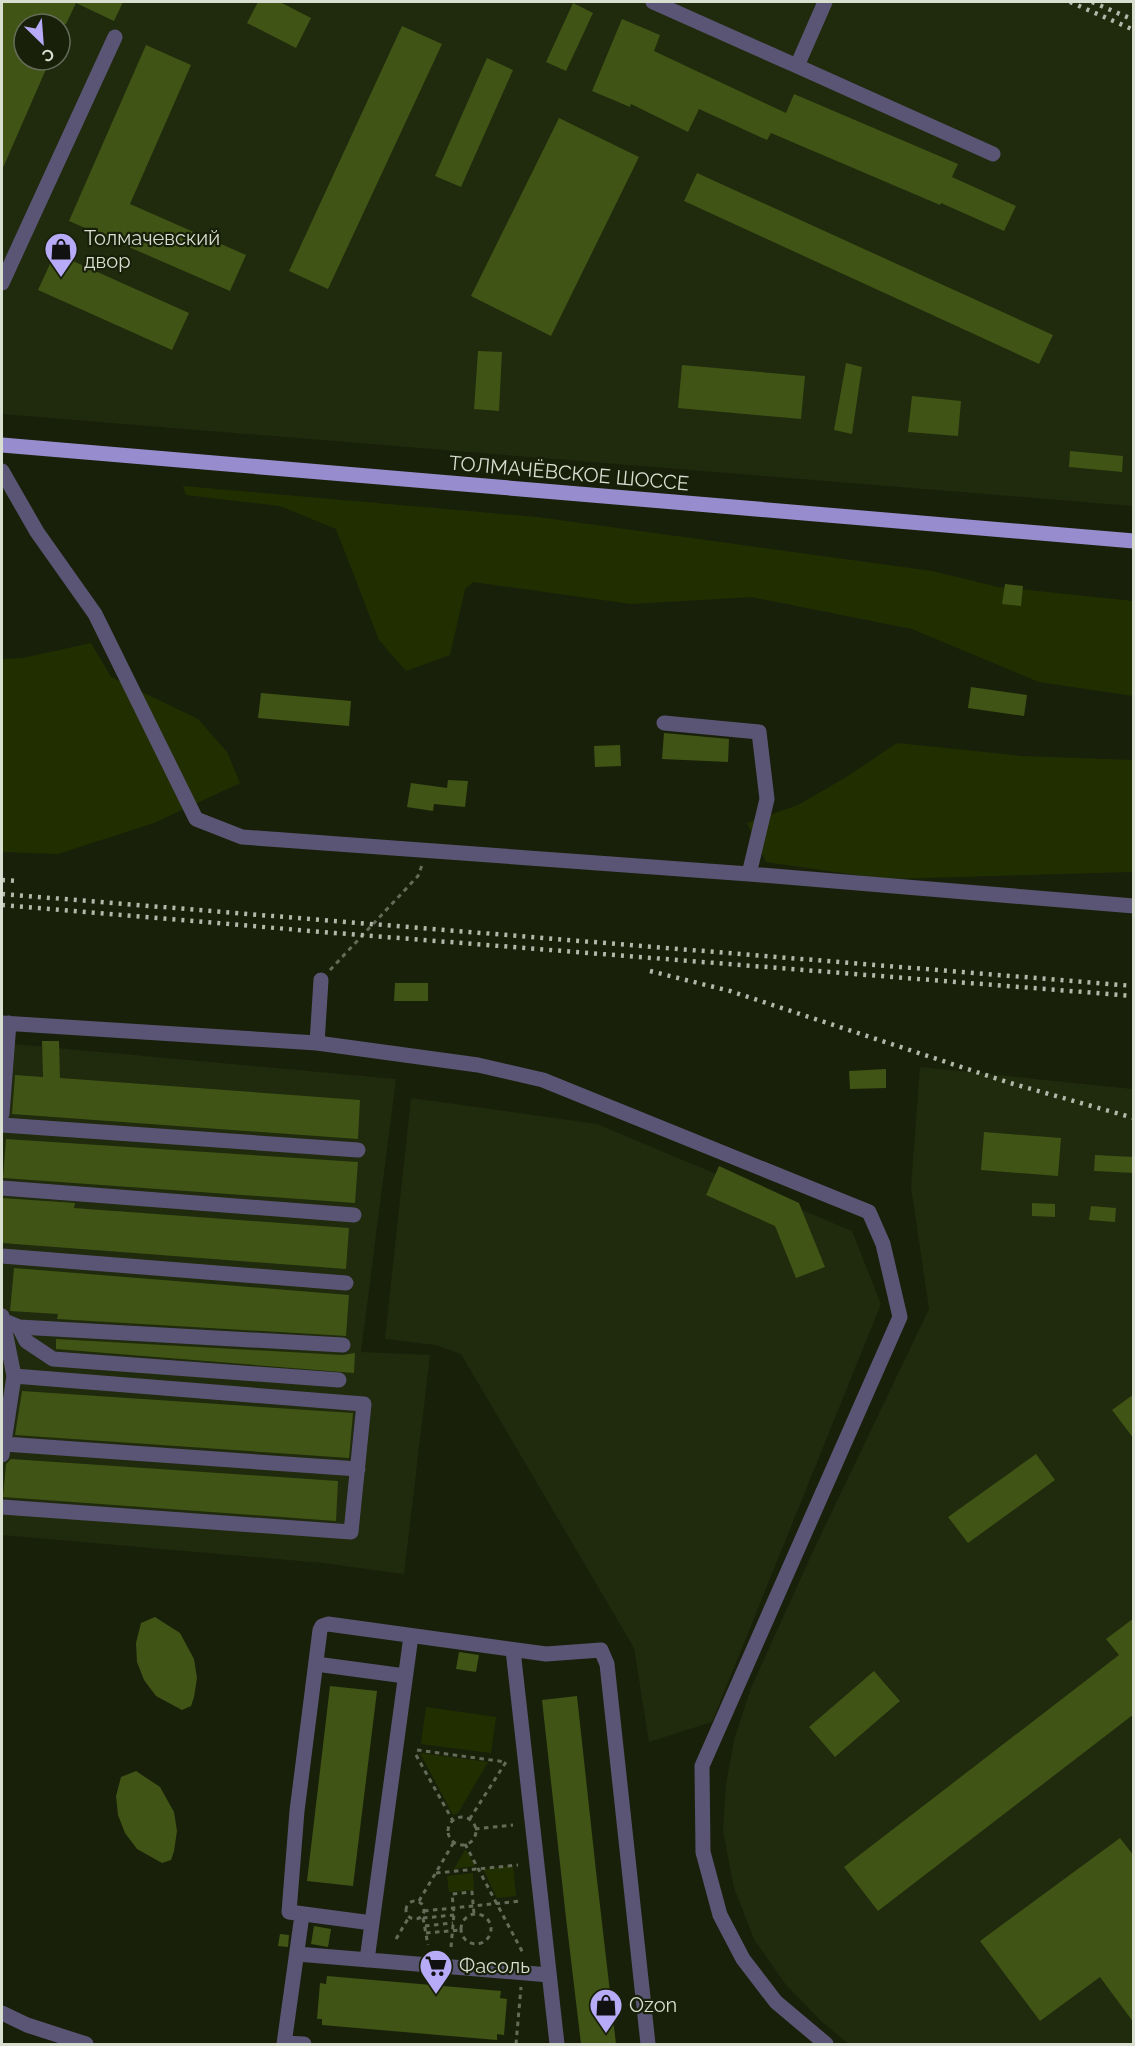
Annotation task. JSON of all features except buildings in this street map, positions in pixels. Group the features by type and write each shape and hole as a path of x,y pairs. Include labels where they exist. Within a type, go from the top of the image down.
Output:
{"main road":[{"name":"ТОЛМАЧЁВСКОЕ ШОССЕ","path":"2,445 1134,541"}],"street":[{"path":"653,2 993,154"},
{"path":"797,66 825,2"},
{"path":"2,283 115,37"},
{"path":"2,471 37,532 95,614 196,819 242,837 749,874 1134,906"},
{"path":"664,723 759,732 767,799 749,874"},
{"path":"317,1043 321,980"},
{"path":"2,1114 5,1023 317,1043 478,1065 543,1080 869,1212 883,1244 900,1317 702,1766 703,1852 720,1915 743,1959 776,2002 826,2044"},
{"path":"2,1125 358,1150"},
{"path":"2,1188 354,1215"},
{"path":"2,1256 346,1283"},
{"path":"2,1318 19,1327 343,1345"},
{"path":"2,1318 14,1376 3,1450 358,1469"},
{"path":"19,1327 26,1341 53,1359 339,1380"},
{"path":"2,1507 351,1532 364,1404 14,1376"},
{"path":"372,1923 292,1914 288,1909 297,1812 322,1626 328,1624 546,1654 601,1650 607,1664 648,2044"},
{"path":"367,1960 411,1636"},
{"path":"513,1650 557,2044"},
{"path":"316,1664 405,1676"},
{"path":"302,1915 284,2044 304,2044"},
{"path":"297,1954 549,1975"},
{"path":"2,2013 27,2025 86,2044"}],"path":[{"path":"321,980 418,876 429,850"},
{"path":"453,1821 416,1752 506,1762 469,1820"},
{"path":"459,1818 469,1820 475,1829 473,1839 465,1844 454,1842 448,1834 448,1828 453,1821 459,1818"},
{"path":"475,1829 513,1825"},
{"path":"419,1901 454,1842"},
{"path":"465,1844 523,1953"},
{"path":"436,1873 518,1865"},
{"path":"451,1947 454,1915 452,1894 472,1892 474,1914"},
{"path":"419,1901 423,1904 424,1926 429,1945"},
{"path":"419,1901 410,1902 406,1906 409,1917 416,1919 423,1915 454,1908 521,1901"},
{"path":"474,1914 486,1917 492,1927 484,1942 474,1944 463,1937 461,1929 464,1920 474,1914"},
{"path":"423,1915 454,1915"},
{"path":"396,1939 409,1917"},
{"path":"424,1926 453,1923"},
{"path":"426,1933 461,1929"},
{"path":"474,1944 474,1949"},
{"path":"516,2044 522,1973"}],"shaded area":[{"path":"2,2 1133,2 1133,506 2,414"},
{"path":"183,486 537,517 932,571 998,587 1133,601 1133,696 1039,682 912,629 752,597 631,604 473,582 465,589 450,655 406,671 379,640 336,529 280,506 186,495"},
{"path":"91,643 111,677 198,719 227,752 240,783 154,823 58,854 2,852 2,659 23,658"},
{"path":"897,743 1022,756 1133,760 1133,872 885,879 766,862 747,823 798,805 848,776"},
{"path":"2,1043 396,1079 361,1352 430,1355 404,1574 322,1563 2,1535"},
{"path":"920,1067 1133,1089 1133,2044 849,2044 822,2022 786,1985 754,1939 734,1888 723,1831 726,1784 734,1740 751,1688 814,1549 929,1309 911,1187"},
{"path":"411,1098 597,1124 852,1231 881,1304 712,1722 649,1742 634,1648 461,1354 435,1345 385,1339"},
{"path":"426,1707 496,1717 491,1753 421,1744"},
{"path":"420,1753 488,1762 458,1813 453,1815"},
{"path":"465,1850 475,1866 454,1869"},
{"path":"513,1866 516,1896 497,1898 483,1869"},
{"path":"473,1873 474,1890 449,1892 447,1876"}],"railway":[{"path":"1070,2 1134,30"},
{"path":"1092,2 1134,20"},
{"path":"2,880 17,881"},
{"path":"2,894 1134,986"},
{"path":"2,905 1134,996"},
{"path":"650,971 730,991 1010,1083 1134,1118"}],"place":[{"name":"Толмачевский двор","path":"61,278"},
{"name":"Фасоль","path":"436,1995"},
{"name":"Ozon","path":"606,2034"}]}
